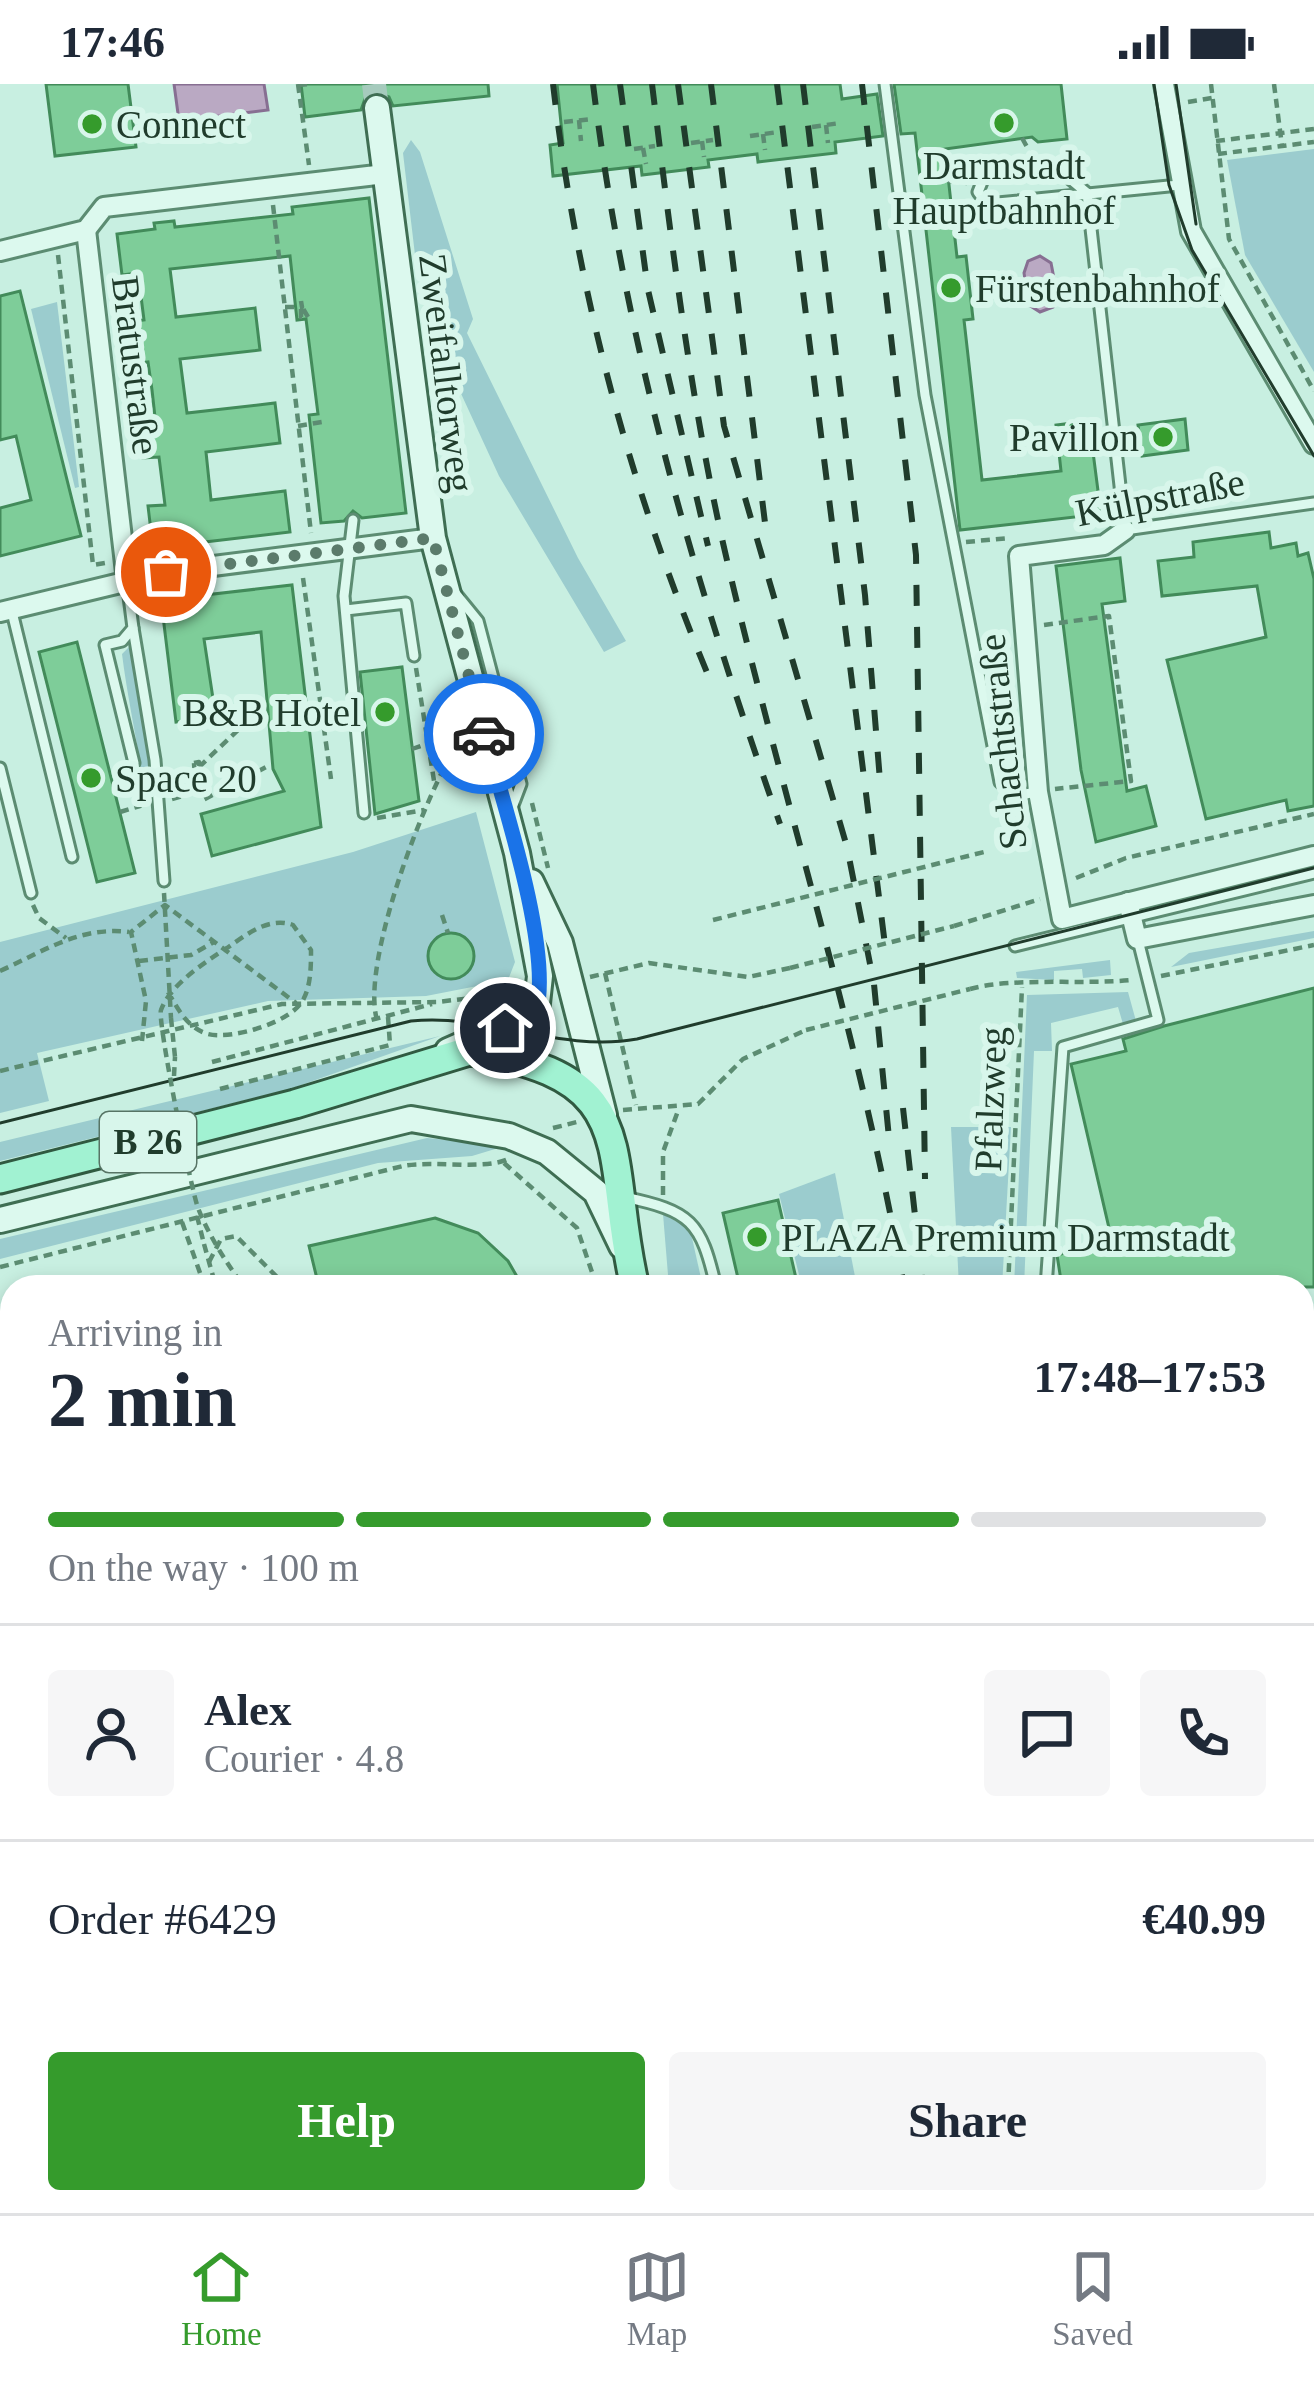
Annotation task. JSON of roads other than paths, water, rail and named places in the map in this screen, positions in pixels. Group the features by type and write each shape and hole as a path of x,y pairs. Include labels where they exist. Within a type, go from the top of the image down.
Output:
{"main road":[{"name":"B 26","path":"0,1179 469,1051 507,1058 568,1083 612,1113"},
{"path":"612,1113 632,1275"}],"street":[{"path":"1164,84 1179,184 1200,253 1314,445"},
{"name":"Zweifalltorweg","path":"377,108 433,538 472,720 517,853 533,989 530,1016 406,1071"},
{"path":"0,251 86,230 104,207 385,174"},
{"name":"Bratustraße","path":"86,230 128,581"},
{"name":"Külpstraße","path":"1019,556 1104,545 1125,530"},
{"path":"6,611 128,581 433,538"},
{"name":"Schachtstraße","path":"1019,556 1038,792 1062,919 1130,910"},
{"name":"Zweifalltorweg","path":"517,853 560,943 595,1078 612,1113"},
{"path":"1314,856 1130,910 1137,939 1314,905"},
{"name":"B 26","path":"0,1220 411,1119 478,1128 547,1152 596,1192 631,1275"}],"lane":[{"path":"885,84 925,395 1000,782 1015,796 1038,792"},
{"path":"1125,530 1087,193 1057,168 984,177 979,184 987,204 1087,193 1179,184"},
{"name":"Külpstraße","path":"1125,530 1314,502"},
{"path":"353,520 347,550 346,610 364,813"},
{"path":"128,581 159,803 164,881"},
{"path":"445,583 478,621 515,761 521,792 507,818"},
{"path":"346,610 406,603 414,656"},
{"path":"6,611 72,857"},
{"path":"133,628 122,641 105,645 134,763"},
{"path":"0,768 31,893"},
{"path":"1015,946 1130,910 1314,873"},
{"path":"1047,1275 1063,1047 1157,1019 1137,939"},
{"path":"622,1197 663,1206 697,1227 712,1275"}],"tunnel":[{"path":"374,84 377,108"}],"tram line":[{"path":"1154,84 1169,185 1192,250 1314,456"},
{"path":"1176,84 1196,224"},
{"path":"0,1123 411,1021 468,1022 580,1041 637,1039 1314,868"}],"railway":[{"path":"553,84 576,238 611,389 656,536 711,682"},
{"path":"593,84 643,368 691,550 780,824"},
{"path":"620,84 648,290 708,546"},
{"path":"652,84 682,314 711,486 865,1100 902,1275"},
{"path":"678,84 724,426 847,847 874,984 889,1138"},
{"path":"711,84 766,531"},
{"path":"777,84 886,953"},
{"path":"803,84 865,595 881,793"},
{"path":"862,84 916,555 925,1179"},
{"path":"903,1108 922,1275"}],"place":[{"name":"Darmstadt Hauptbahnhof","path":"1004,123"},
{"name":"Connect","path":"92,124"},
{"name":"Fürstenbahnhof","path":"951,288"},
{"name":"Pavillon","path":"1163,437"},
{"name":"B&B Hotel","path":"385,712"},
{"name":"Space 20","path":"91,778"},
{"name":"PLAZA Premium Darmstadt","path":"757,1237"}]}
